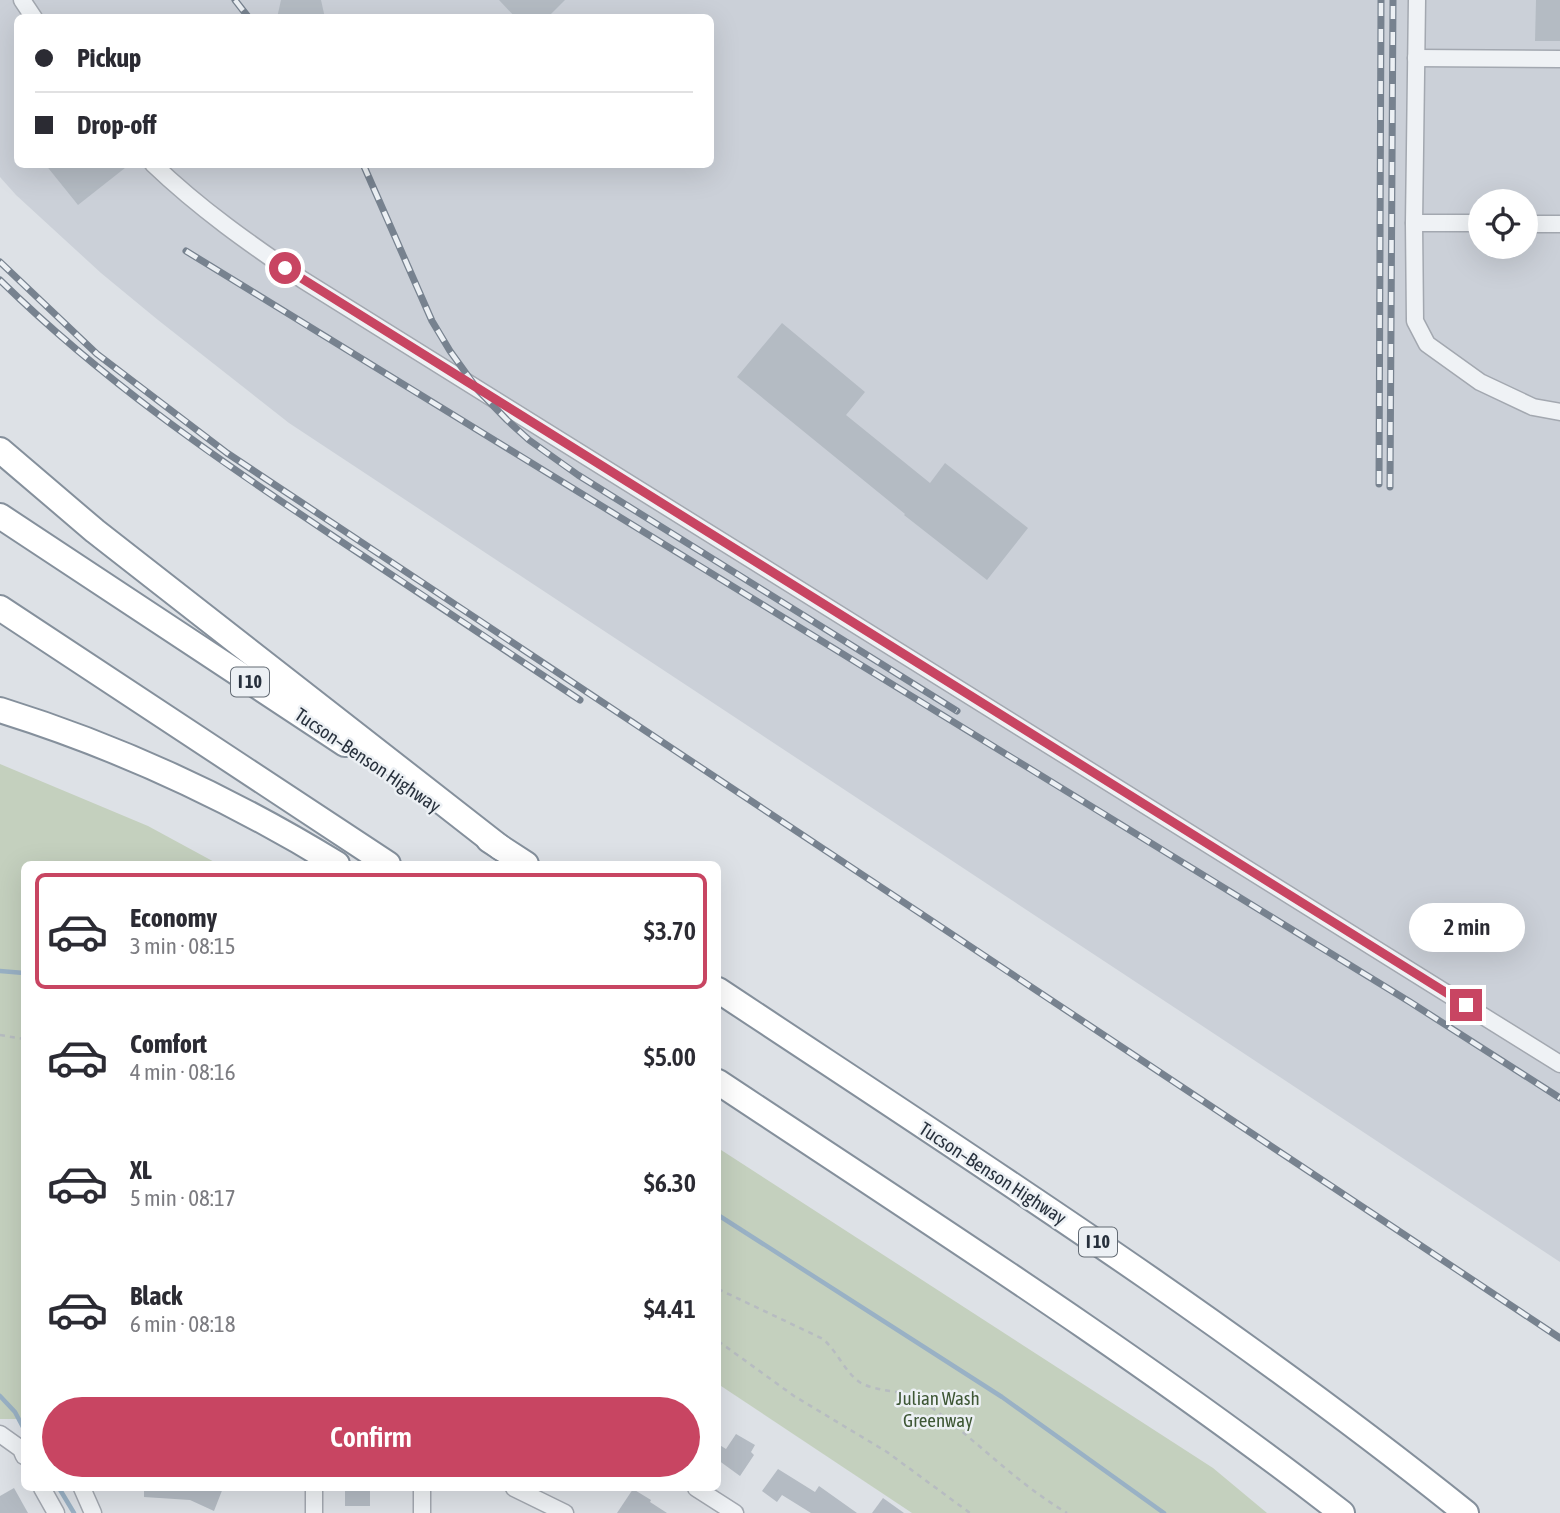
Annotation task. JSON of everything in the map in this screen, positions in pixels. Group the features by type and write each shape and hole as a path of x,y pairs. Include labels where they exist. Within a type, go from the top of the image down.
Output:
{"highway":[{"path":"0,450 117,548 500,848"},
{"name":"Tucson–Benson Highway","path":"0,516 521,861"},
{"path":"0,608 383,861"},
{"path":"0,710 104,747 200,788 332,861"},
{"name":"Tucson–Benson Highway","path":"721,992 1131,1264 1291,1378 1466,1513"},
{"path":"721,1085 1109,1342 1234,1431 1342,1513"},
{"path":"721,1104 1109,1342"}],"street":[{"path":"1417,0 1415,321 1427,344 1480,382 1533,407 1560,412"},
{"path":"1416,58 1560,58"},
{"path":"157,168 232,232 303,280 1560,1064"},
{"path":"1414,223 1468,223"},
{"path":"1538,224 1560,224"},
{"path":"0,1434 21,1449"},
{"path":"44,1491 56,1513"},
{"path":"83,1491 93,1513"},
{"path":"314,1491 314,1513"},
{"path":"422,1491 422,1513"},
{"path":"520,1491 565,1513"},
{"path":"701,1491 735,1513"}],"path":[{"path":"0,1035 21,1038"},
{"path":"721,1290 823,1339 832,1347 850,1374 860,1382 910,1395 924,1402 1017,1480 1067,1513"},
{"path":"721,1343 794,1396 887,1452 970,1513"}],"shaded area":[{"path":"0,0 1560,0 1560,1262 289,423 101,273 0,177"}],"green space":[{"path":"0,764 148,826 212,861 21,861 21,1419 0,1419"},
{"name":"Julian Wash Greenway","path":"721,1150 1213,1468 1267,1513 912,1513 721,1386"}],"building":[{"path":"281,0 321,0 324,14 278,14"},
{"path":"499,0 565,0 551,14 512,14"},
{"path":"1536,0 1560,0 1560,41 1535,41"},
{"path":"48,168 125,168 78,205"},
{"path":"782,323 865,392 846,415 930,483 945,463 1028,528 987,580 737,377"},
{"path":"736,1434 755,1445 751,1452 754,1455 740,1476 721,1462 721,1446 726,1449"},
{"path":"778,1469 815,1492 819,1486 857,1513 811,1513 782,1495 777,1502 762,1491"},
{"path":"14,1488 28,1513 0,1513 0,1496"},
{"path":"144,1491 222,1491 214,1511 190,1500 144,1497"},
{"path":"345,1491 370,1491 370,1506 345,1506"},
{"path":"632,1491 636,1491 667,1513 617,1513"},
{"path":"883,1498 904,1513 872,1513"}],"waterway":[{"path":"0,971 21,973"},
{"path":"721,1217 1002,1397 1164,1513"},
{"path":"0,1396 15,1412 21,1423"},
{"path":"61,1491 74,1513"}],"railway":[{"path":"235,0 246,14"},
{"path":"1379,484 1381,0"},
{"path":"1390,487 1393,0"},
{"path":"365,168 432,321 478,390 507,420 529,440 578,475 957,711"},
{"path":"186,251 1410,1002 1560,1098"},
{"path":"0,262 97,354 227,453 1560,1338"},
{"path":"0,280 79,352 162,417 292,508 580,700"}],"route":[{"path":"285,268 1466,1005"}]}
